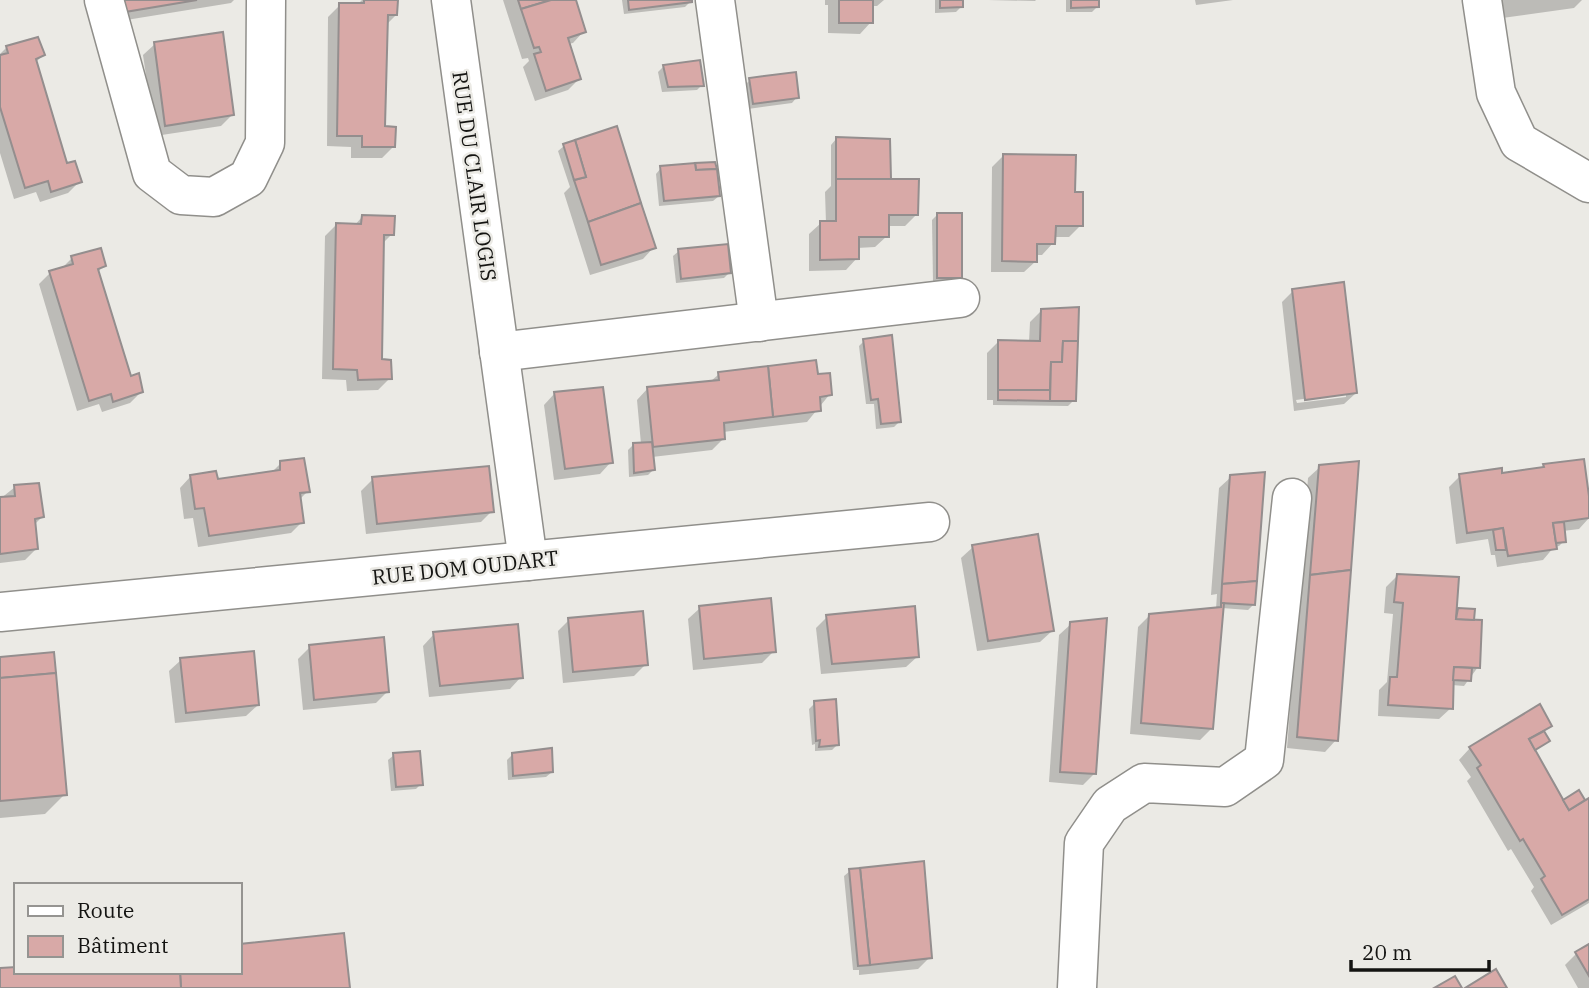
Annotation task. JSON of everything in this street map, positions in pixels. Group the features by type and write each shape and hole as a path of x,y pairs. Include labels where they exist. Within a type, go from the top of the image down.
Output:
{"street":[{"path":"104,0 152,173 181,195 214,197 248,178 265,143 266,0"},
{"name":"RUE DU CLAIR LOGIS","path":"451,0 528,561"},
{"path":"715,0 759,322"},
{"path":"1482,0 1496,93 1519,142 1589,183"},
{"path":"499,352 960,298"},
{"path":"1077,988 1084,843 1110,804 1144,783 1225,787 1264,761 1292,498"},
{"name":"RUE DOM OUDART","path":"0,612 930,522"}],"building":[{"path":"124,0 197,0 125,12"},
{"path":"364,0 398,0 397,15 388,15 385,126 396,127 395,147 362,147 362,136 337,136 339,3 364,3"},
{"path":"518,0 551,0 521,9"},
{"path":"551,0 576,0 586,32 568,38 581,79 546,91 534,54 541,52 539,47 534,48 521,9"},
{"path":"628,0 692,0 692,2 629,10"},
{"path":"839,0 873,0 873,23 839,23"},
{"path":"940,0 963,0 963,7 940,8"},
{"path":"1071,0 1099,0 1099,7 1071,8"},
{"path":"223,32 234,115 165,126 154,42"},
{"path":"38,37 45,55 36,59 67,163 75,161 82,182 51,192 48,181 25,188 0,107 0,55 8,53 6,46"},
{"path":"700,60 704,86 668,87 663,65"},
{"path":"796,72 799,98 753,104 749,78"},
{"path":"617,126 641,203 588,222 574,180 586,177 575,140"},
{"path":"836,137 890,139 891,179 836,179"},
{"path":"575,140 586,177 574,180 563,144"},
{"path":"1003,154 1076,155 1075,192 1083,192 1083,226 1056,226 1055,244 1037,244 1037,262 1002,261"},
{"path":"715,162 717,169 696,170 695,163"},
{"path":"695,163 696,170 717,169 720,196 664,201 660,166"},
{"path":"836,179 919,179 918,215 889,215 889,237 859,237 859,259 820,260 820,221 836,221"},
{"path":"641,203 656,248 601,265 588,222"},
{"path":"937,213 962,213 962,278 937,278"},
{"path":"362,215 395,216 394,235 384,235 382,359 391,360 392,379 358,380 357,370 333,369 336,223 361,224"},
{"path":"728,244 731,273 681,279 678,249"},
{"path":"101,248 106,266 98,269 131,376 139,373 143,392 113,402 111,394 89,401 49,271 73,264 71,256"},
{"path":"1344,282 1357,393 1305,400 1292,289"},
{"path":"1079,307 1078,341 1063,341 1062,362 1051,362 1050,390 998,390 998,340 1040,341 1041,309"},
{"path":"892,335 901,422 881,424 878,399 871,400 863,339"},
{"path":"1063,341 1078,341 1076,401 1050,401 1051,362 1062,362"},
{"path":"816,360 818,374 830,373 832,395 820,397 821,411 773,417 768,366"},
{"path":"768,366 773,417 724,423 725,439 653,447 647,387 719,380 718,372"},
{"path":"603,387 613,463 565,469 554,392"},
{"path":"998,390 1050,390 1050,401 998,400"},
{"path":"652,442 655,470 634,473 633,443"},
{"path":"304,458 310,492 300,493 304,523 209,536 204,508 195,509 190,475 216,471 218,479 280,470 280,461"},
{"path":"1584,459 1589,518 1553,523 1557,549 1508,556 1503,528 1467,533 1459,474 1502,468 1502,473"},
{"path":"1359,461 1351,570 1310,575 1319,465"},
{"path":"489,466 494,512 377,524 372,477"},
{"path":"1265,472 1257,581 1222,584 1230,475"},
{"path":"39,483 44,517 35,519 38,549 0,554 0,497 15,496 14,485"},
{"path":"1564,522 1566,542 1556,543 1553,523"},
{"path":"1503,528 1506,550 1496,550 1493,530"},
{"path":"1038,534 1054,631 988,641 972,545"},
{"path":"1351,570 1338,741 1297,737 1310,575"},
{"path":"1397,574 1459,577 1456,619 1482,620 1480,668 1454,667 1453,709 1388,705 1390,677 1397,677 1403,603 1394,602"},
{"path":"1257,581 1255,605 1221,603 1222,584"},
{"path":"771,598 776,652 704,659 699,606"},
{"path":"1221,603 1224,603 1213,729 1141,723 1149,614 1221,607"},
{"path":"915,606 919,657 832,664 826,615"},
{"path":"1458,608 1475,609 1474,620 1456,619"},
{"path":"643,611 648,665 573,672 568,618"},
{"path":"1107,618 1096,774 1060,772 1070,622"},
{"path":"518,624 523,678 440,686 433,632"},
{"path":"384,637 389,692 314,700 309,645"},
{"path":"254,651 259,705 186,713 180,658"},
{"path":"54,652 56,673 0,678 0,657"},
{"path":"1454,667 1472,668 1471,681 1453,680"},
{"path":"56,673 67,795 0,801 0,678"},
{"path":"836,699 839,745 819,747 820,740 816,741 814,701"},
{"path":"1540,704 1552,726 1529,739 1569,810 1589,798 1589,899 1562,915 1541,879 1545,876 1523,839 1520,841 1477,768 1481,765 1469,747"},
{"path":"1544,731 1550,741 1535,750 1529,739"},
{"path":"552,748 553,772 513,776 512,753"},
{"path":"420,751 423,785 396,787 393,753"},
{"path":"1579,790 1585,800 1569,810 1563,800"},
{"path":"924,861 932,958 870,965 860,868"},
{"path":"860,868 870,965 858,966 849,869"},
{"path":"344,933 350,988 181,988 180,974 242,974 242,944"},
{"path":"1589,944 1589,976 1575,952"},
{"path":"14,967 14,974 180,974 181,988 0,988 0,968"},
{"path":"1496,969 1507,988 1465,988"},
{"path":"1455,976 1462,988 1434,988"}]}
